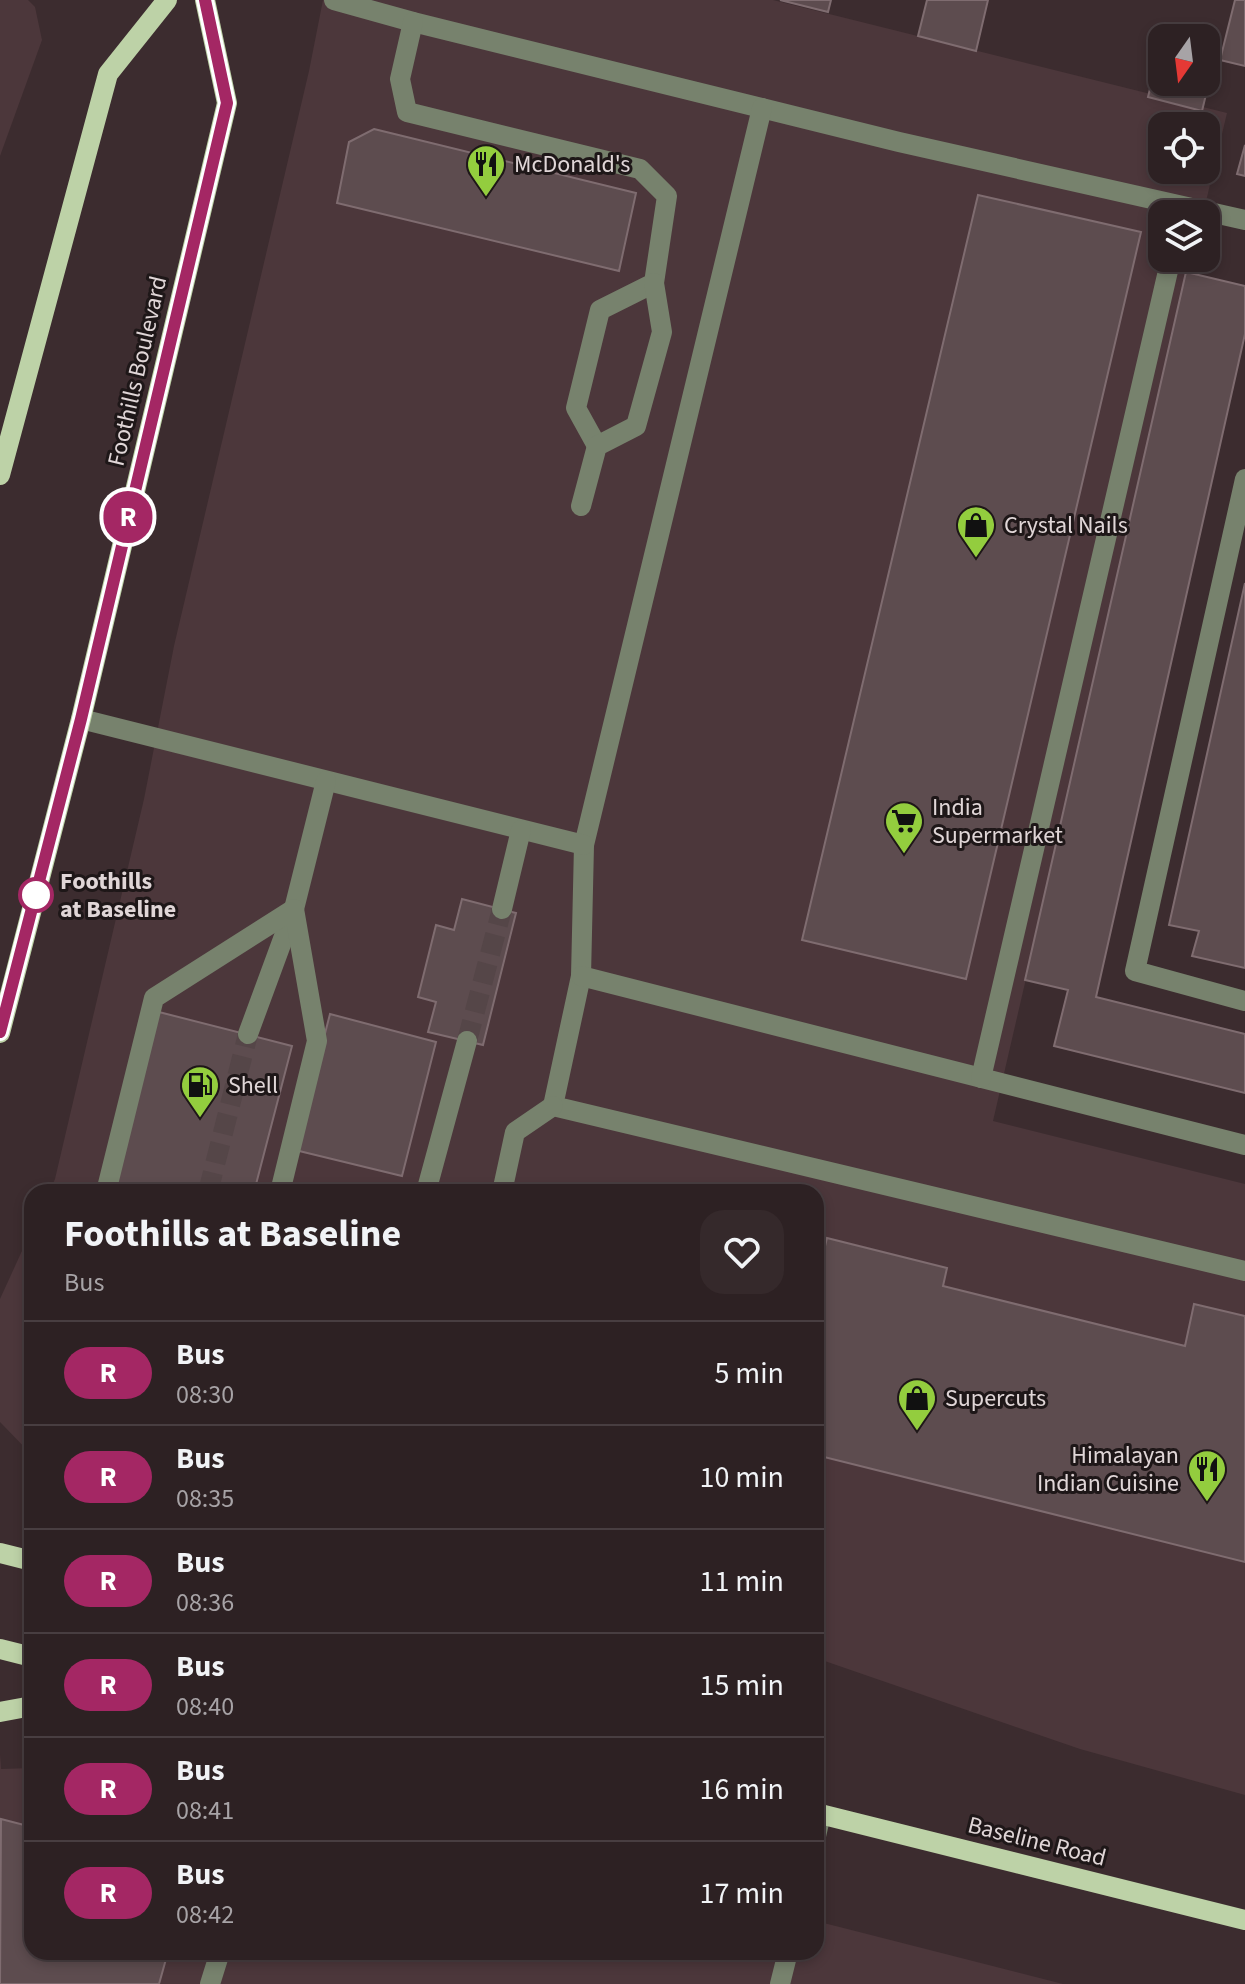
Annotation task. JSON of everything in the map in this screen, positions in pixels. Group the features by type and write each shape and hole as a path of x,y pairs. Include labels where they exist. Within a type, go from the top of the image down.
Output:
{"main road":[{"path":"0,475 108,74 167,0"},
{"name":"Foothills Boulevard","path":"0,1033 81,719 227,103 205,0"},
{"path":"0,1553 24,1559"},
{"path":"0,1649 24,1655"},
{"path":"0,1712 24,1708"},
{"name":"Baseline Road","path":"824,1815 1245,1920"}],"lane":[{"path":"334,0 1148,202"},
{"path":"413,22 400,79 407,112 640,169 667,196 654,283 662,332 636,426 597,446"},
{"path":"504,1184 515,1132 553,1106 581,976 584,845 762,108"},
{"path":"1220,216 1245,220"},
{"path":"981,1078 1168,272"},
{"path":"581,506 597,446 576,408 600,310 654,283"},
{"path":"1245,479 1135,971 1245,1001"},
{"path":"81,719 584,845"},
{"path":"248,1034 294,909 326,781"},
{"path":"502,909 521,830"},
{"path":"108,1184 154,998 294,909"},
{"path":"282,1184 317,1041 294,909"},
{"path":"581,976 1245,1145"},
{"path":"428,1184 467,1041"},
{"path":"553,1106 1245,1271"},
{"path":"210,1984 218,1960"},
{"path":"780,1984 786,1960"}],"shaded area":[{"path":"0,0 28,0 35,7 42,40 0,156"},
{"path":"323,0 773,0 1148,93 1148,96 1227,113 1220,142 1220,112 1148,112 1148,184 1210,184 1206,200 1148,200 1148,272 1190,272 993,1121 1245,1184 1245,1795 1080,1749 824,1661 824,1184 53,1184 144,799 174,646"},
{"path":"24,1246 24,1447 0,1422 0,1299"},
{"path":"0,1754 1,1769 24,1768 24,1960 824,1960 824,1923 1063,1984 0,1984"}],"building":[{"path":"780,0 831,0 828,12"},
{"path":"927,0 988,0 976,51 918,36"},
{"path":"1235,0 1245,0 1245,66 1220,60"},
{"path":"1148,96 1206,96 1202,111"},
{"name":"McDonald's","path":"374,129 636,193 619,271 337,203 349,142"},
{"path":"1245,145 1245,176 1237,174"},
{"path":"978,195 1141,232 966,979 802,940"},
{"path":"1186,272 1245,286 1245,334 1096,997 1245,1034 1245,1093 1054,1046 1068,990 1025,980"},
{"path":"1245,583 1245,968 1192,956 1199,931 1169,925"},
{"path":"462,899 516,913 483,1045 428,1032 436,1002 418,997 436,925 454,930"},
{"name":"Shell","path":"155,1011 292,1046 256,1184 111,1184"},
{"path":"330,1014 436,1042 402,1176 295,1150"},
{"path":"827,1238 947,1268 943,1286 1185,1346 1194,1304 1245,1316 1245,1562 824,1457 824,1250"},
{"path":"1,1819 24,1825 24,1960 166,1960 159,1984 0,1984"}],"tunnel":[{"path":"467,1041 502,909"},
{"path":"210,1184 248,1034"}],"bus line":[{"name":"R","path":"0,1032 81,719 227,103 205,0"}],"place":[{"name":"McDonald's","path":"486,198"},
{"name":"Crystal Nails","path":"976,559"},
{"name":"India Supermarket","path":"904,855"},
{"name":"Foothills at Baseline","path":"36,895"},
{"name":"Shell","path":"200,1119"},
{"name":"Supercuts","path":"917,1432"},
{"name":"Himalayan Indian Cuisine","path":"1207,1503"}]}
